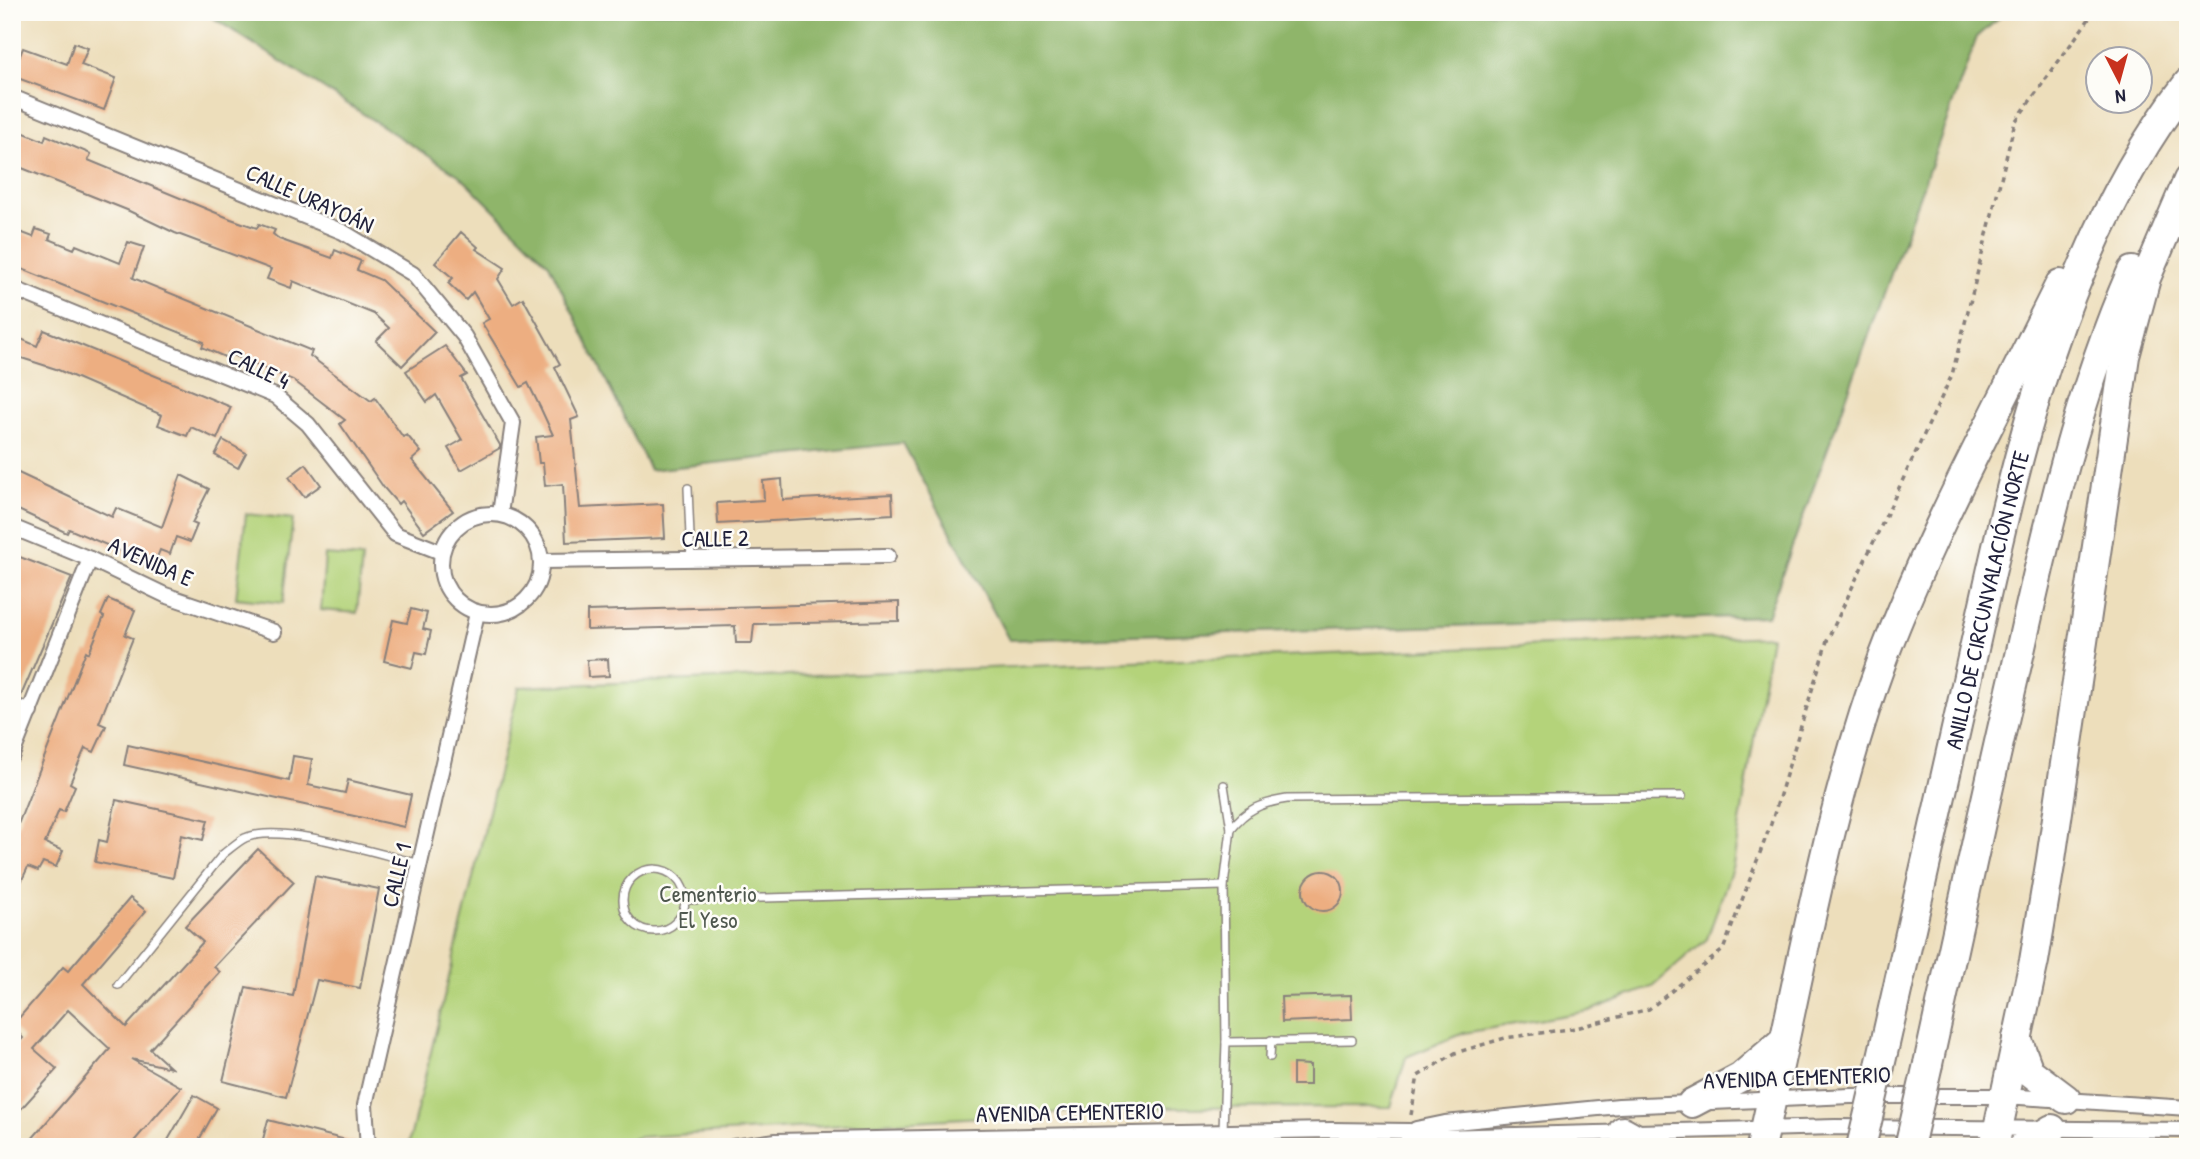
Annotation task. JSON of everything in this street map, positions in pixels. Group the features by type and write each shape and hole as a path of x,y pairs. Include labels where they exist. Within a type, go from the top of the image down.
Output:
{"highway":[{"name":"ANILLO DE CIRCUNVALACIÓN NORTE","path":"1861,1147 1990,577 2031,419 2066,311 2109,208 2144,148 2188,83"},
{"name":"ANILLO DE CIRCUNVALACIÓN NORTE","path":"1909,1147 2033,591 2068,454 2116,307 2150,231 2188,164"},
{"path":"1996,1138 2051,859 2125,356 2146,278 2180,204 2188,180"},
{"path":"1763,1138 1782,1042 1847,776 1883,660 1915,577 2079,245 2109,208"},
{"path":"2017,1037 2029,1071 2066,1099"},
{"path":"1692,1103 1741,1077 1782,1042"},
{"path":"2022,1147 2052,1129"},
{"path":"1623,1130 1653,1147"}],"street":[{"name":"CALLE URAYOÁN","path":"12,97 343,232 413,274 464,336 513,423 500,514"},
{"name":"CALLE 4","path":"12,288 275,397 308,424 395,534 441,552"},
{"path":"480,514 500,514 516,519 529,530 538,544 542,561 539,580 530,597 515,609 496,615 477,613 454,600 441,578 441,552 449,534 463,521 480,514"},
{"name":"AVENIDA E","path":"12,527 90,559 165,595 274,632"},
{"name":"CALLE 2","path":"542,561 691,561 888,556"},
{"path":"12,755 90,559"},
{"name":"CALLE 1","path":"368,1147 365,1105 477,613"},
{"path":"12,705 30,712"},
{"name":"AVENIDA CEMENTERIO","path":"1408,1131 1445,1123 1530,1114 1850,1096 2005,1096 2188,1108"},
{"name":"AVENIDA CEMENTERIO","path":"733,1147 1223,1131 1408,1131 1440,1137 1623,1130 1763,1138 1835,1127 1996,1138 2052,1129 2188,1130"},
{"path":"1408,1131 1408,1147"}],"lane":[{"path":"688,488 691,561"},
{"path":"1223,1131 1226,1042 1224,886 1231,830 1224,785"},
{"path":"1231,830 1241,816 1262,803 1287,799 1682,796"},
{"path":"118,985 223,855 245,838 270,833 299,836 422,864"},
{"path":"653,869 663,871 679,881 685,900 678,920 660,931 649,931 631,922 622,902 623,892 634,876 653,869"},
{"path":"685,900 1224,886"},
{"path":"1270,1057 1271,1040"},
{"path":"1226,1042 1352,1040"}],"path":[{"path":"1408,1131 1418,1076 1455,1053 1505,1038 1576,1028 1649,1009 1723,950 1771,824 1827,641 1952,375 2015,122 2094,12"}],"green space":[{"path":"204,12 2006,12 1977,37 1767,616 1009,640 903,443 650,470 549,264 460,176"},
{"path":"246,514 293,519 283,603 236,598"},
{"path":"325,555 362,558 357,613 321,610"},
{"name":"Cementerio El Yeso","path":"1771,636 1733,865 1707,939 1652,987 1589,1011 1464,1033 1406,1057 1391,1107 1137,1108 640,1137 599,1147 408,1147 519,687"}],"building":[{"path":"74,43 88,48 81,65 116,78 104,110 12,76 23,48 67,64"},
{"path":"12,128 44,141 46,135 91,154 88,160 231,219 257,228 259,224 275,230 273,234 279,239 332,258 335,250 361,261 357,270 381,280 435,332 402,366 376,341 389,328 374,314 293,281 291,288 267,279 271,269 175,233 127,210 12,164"},
{"path":"12,229 33,237 36,229 51,234 49,239 74,249 76,245 120,263 128,242 144,247 133,278 312,351 310,356 371,401 375,398 403,437 407,435 421,452 412,460 453,511 424,532 401,501 398,504 384,488 340,424 345,420 293,380 228,353 227,358 202,347 204,342 12,265"},
{"path":"461,232 478,247 476,249 505,268 498,279 513,304 523,298 560,364 555,367 579,417 571,420 580,508 663,504 665,538 566,542 563,484 545,486 543,463 539,463 536,437 553,435 541,409 528,383 521,387 482,323 489,319 473,292 466,300 448,283 453,278 435,263"},
{"path":"44,330 231,407 217,439 191,427 187,436 158,425 162,415 56,369 12,355 12,335 37,346"},
{"path":"445,346 467,375 461,378 500,445 500,448 461,470 448,448 462,440 436,395 427,402 406,371"},
{"path":"223,440 246,453 238,468 215,455"},
{"path":"306,464 321,485 304,497 289,477"},
{"path":"12,470 112,517 116,508 162,527 181,475 209,489 192,523 197,525 190,542 176,537 170,554 160,550 154,565 69,529 67,533 12,507"},
{"path":"782,479 783,500 892,494 893,514 718,524 717,503 764,500 763,481"},
{"path":"12,554 72,577 20,698 12,696"},
{"path":"108,599 135,610 125,635 133,638 99,723 106,726 94,752 85,748 70,783 75,786 64,812 59,810 45,843 63,851 56,867 43,862 38,871 28,867 12,901 12,841 86,651 89,653 104,617 101,615"},
{"path":"899,602 899,621 754,624 752,643 736,643 735,626 587,630 587,611"},
{"path":"411,609 427,613 423,629 431,631 426,654 416,652 412,668 384,661 393,620 407,623"},
{"path":"608,659 609,676 588,677 587,660"},
{"path":"128,745 289,781 293,756 312,759 308,785 345,793 348,780 411,795 404,827 124,765"},
{"path":"116,800 208,820 203,840 181,835 173,878 95,862 99,840 107,842"},
{"path":"258,849 294,882 214,967 220,972 150,1049 171,1068 131,1059 181,1087 129,1147 39,1147 31,1140 110,1049 68,1010 34,1049 57,1069 12,1119 12,1050 23,1038 12,1026 63,967 68,971 130,898 146,911 83,984 126,1027 203,942 185,926"},
{"path":"1323,871 1331,872 1337,877 1342,883 1342,899 1337,905 1331,910 1323,911 1315,910 1309,905 1304,899 1303,891 1304,883 1309,877 1315,872"},
{"path":"315,876 379,889 360,988 317,980 286,1097 223,1081 246,987 293,996"},
{"path":"1351,995 1352,1019 1282,1022 1281,997"},
{"path":"1293,1064 1310,1065 1310,1085 1293,1085"},
{"path":"194,1095 217,1108 195,1147 164,1147"},
{"path":"268,1120 354,1142 354,1147 261,1147"}]}
